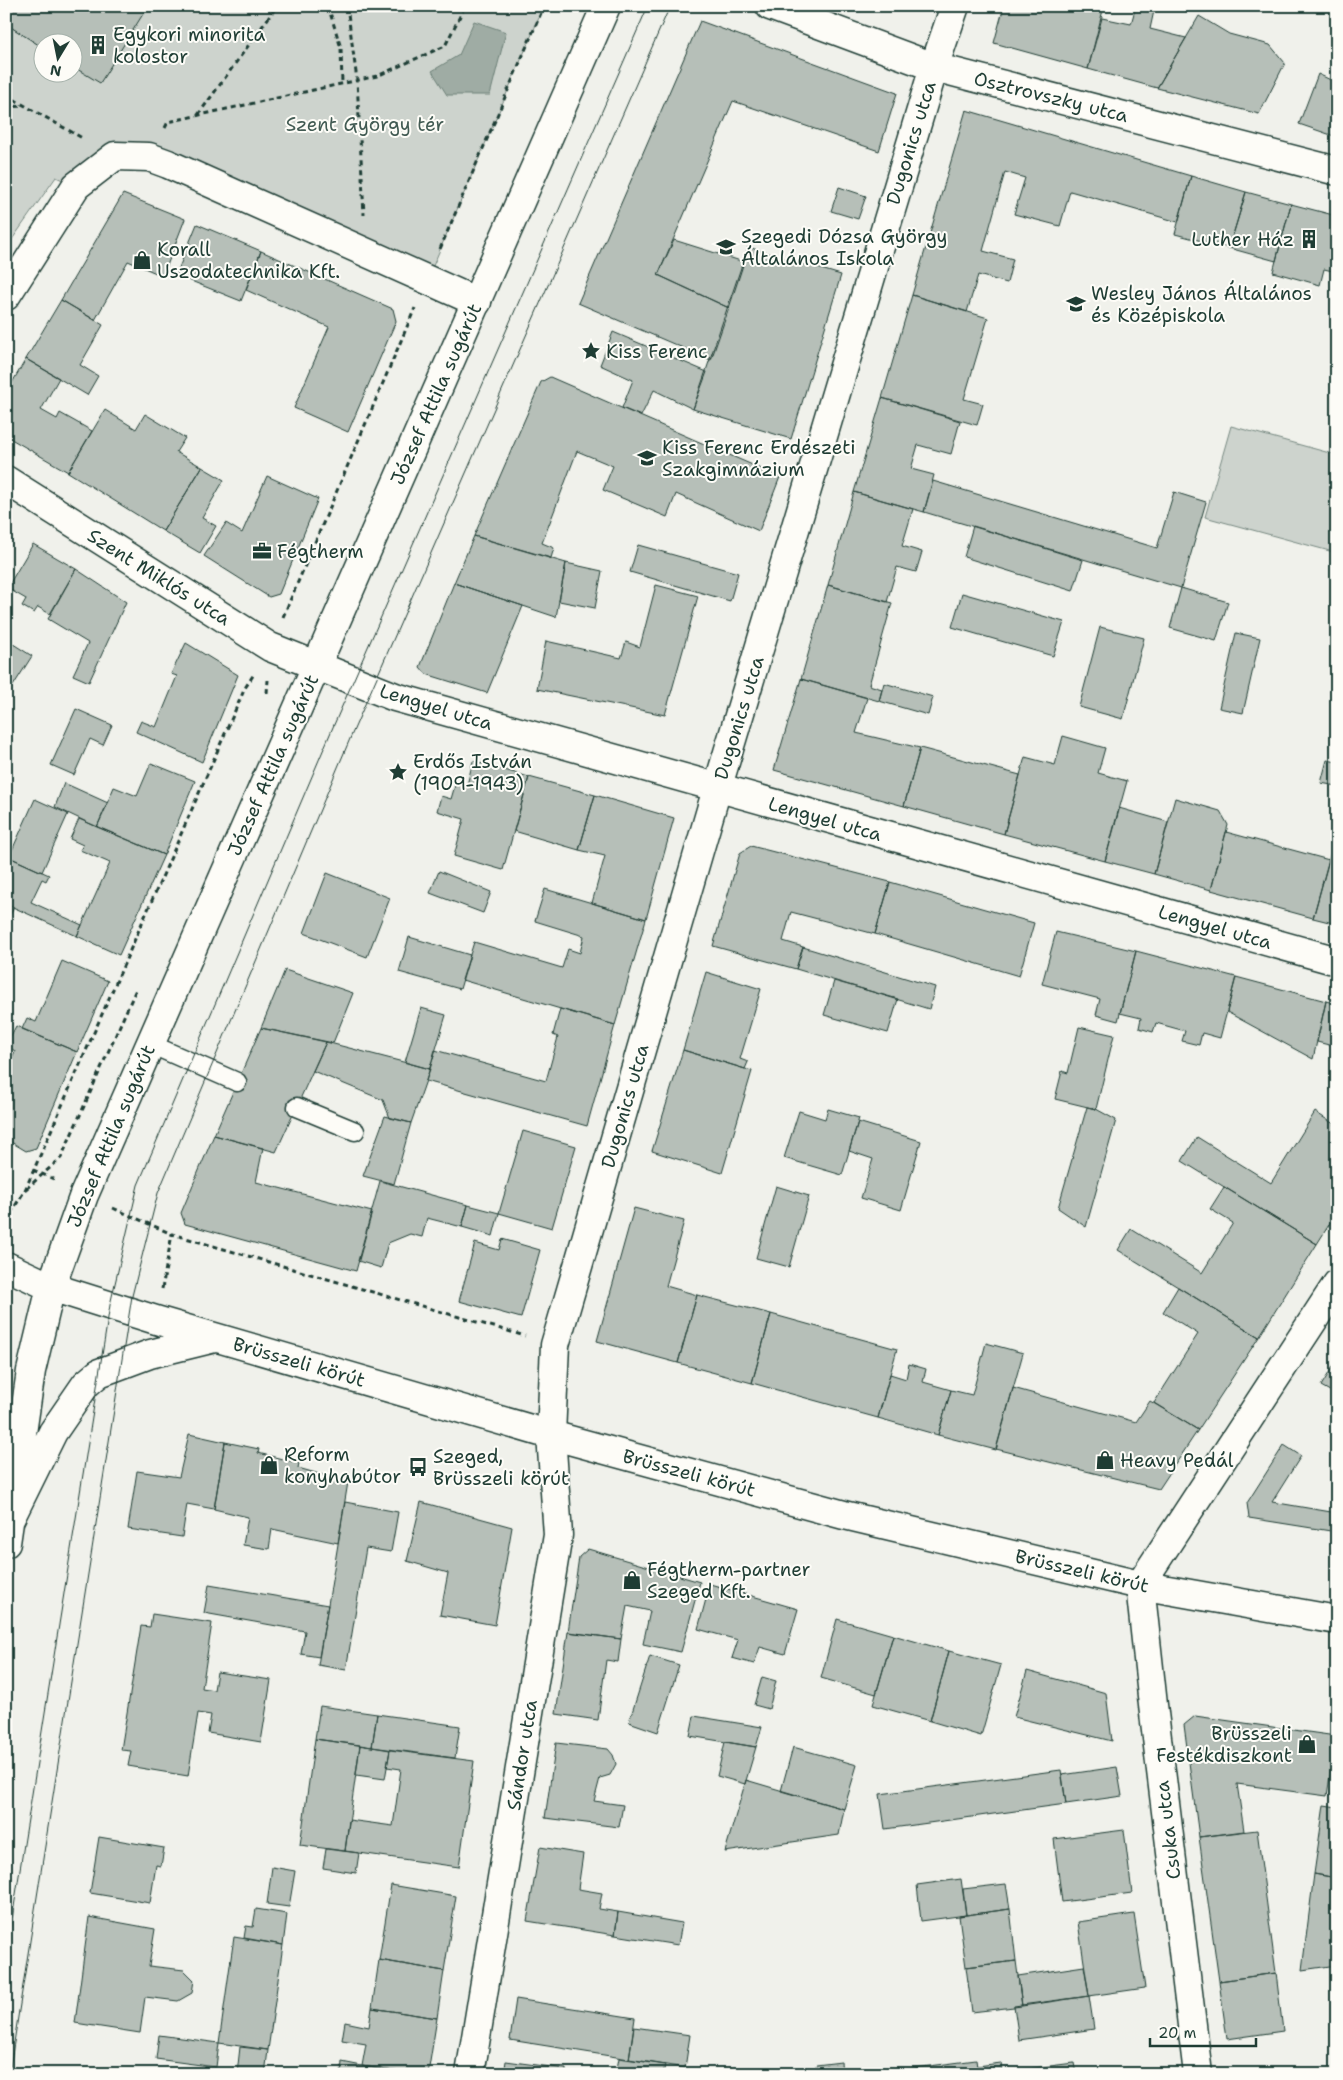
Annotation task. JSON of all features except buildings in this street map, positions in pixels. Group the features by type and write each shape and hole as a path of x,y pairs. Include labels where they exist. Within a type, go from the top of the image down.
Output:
{"street":[{"name":"József Attila sugárút","path":"7,1521 31,1371 50,1287 84,1195 606,6"},
{"name":"Osztrovszky utca","path":"770,6 934,67 1337,171"},
{"name":"Dugonics utca","path":"551,1435 555,1345 718,789 934,67 955,6"},
{"path":"6,296 76,186 115,156 149,157 477,302"},
{"name":"Szent Miklós utca","path":"6,480 270,647 317,666"},
{"name":"Lengyel utca","path":"317,666 395,697 1337,961"},
{"name":"Brüsszeli körút","path":"6,1266 50,1287 217,1338 551,1435 844,1515 1140,1585 1337,1620"},
{"path":"1140,1585 1337,1284"},
{"path":"7,1521 53,1432 86,1384 99,1373 150,1354 217,1338"},
{"name":"Sándor utca","path":"470,2074 558,1535 551,1435"},
{"name":"Csuka utca","path":"1140,1585 1152,1705 1198,2074"}],"lane":[{"path":"150,1044 237,1082"},
{"path":"297,1107 355,1131"}],"path":[{"path":"198,116 277,6"},
{"path":"328,6 341,48 342,84"},
{"path":"347,6 357,80 365,210 361,251"},
{"path":"149,157 168,122 377,76 445,46 465,6"},
{"path":"6,1221 24,1190 245,688 270,647 544,6"},
{"path":"6,95 115,156"},
{"path":"6,107 24,106"},
{"path":"267,695 270,647"},
{"path":"24,1190 61,1158 138,986"}],"green space":[{"name":"Szent György tér","path":"148,6 544,6 427,280 149,157 76,186 56,177 6,248 6,24 32,41 32,82 82,82 82,59"},
{"path":"1231,426 1337,455 1337,553 1205,517"}],"shaded area":[{"path":"474,21 506,32 490,95 447,95 432,71 459,55"}],"tram line":[{"path":"6,1957 110,1305 138,1185 333,727 648,6"},
{"path":"9,2074 132,1296 158,1193 352,734 670,6"}],"place":[{"name":"Egykori minorita kolostor","path":"98,45"},
{"name":"Luther Ház","path":"1309,239"},
{"name":"Szegedi Dózsa György Általános Iskola","path":"726,247"},
{"name":"Korall Uszodatechnika Kft.","path":"142,260"},
{"name":"Wesley János Általános és Középiskola","path":"1076,304"},
{"name":"Kiss Ferenc","path":"591,351"},
{"name":"Kiss Ferenc Erdészeti Szakgimnázium","path":"647,458"},
{"name":"Fégtherm","path":"262,551"},
{"name":"Erdős István (1909-1943)","path":"398,772"},
{"name":"Heavy Pedál","path":"1105,1460"},
{"name":"Reform konyhabútor","path":"269,1465"},
{"name":"Szeged, Brüsszeli körút","path":"418,1467"},
{"name":"Fégtherm-partner Szeged Kft.","path":"632,1580"},
{"name":"Brüsszeli Festékdiszkont","path":"1307,1744"}]}
